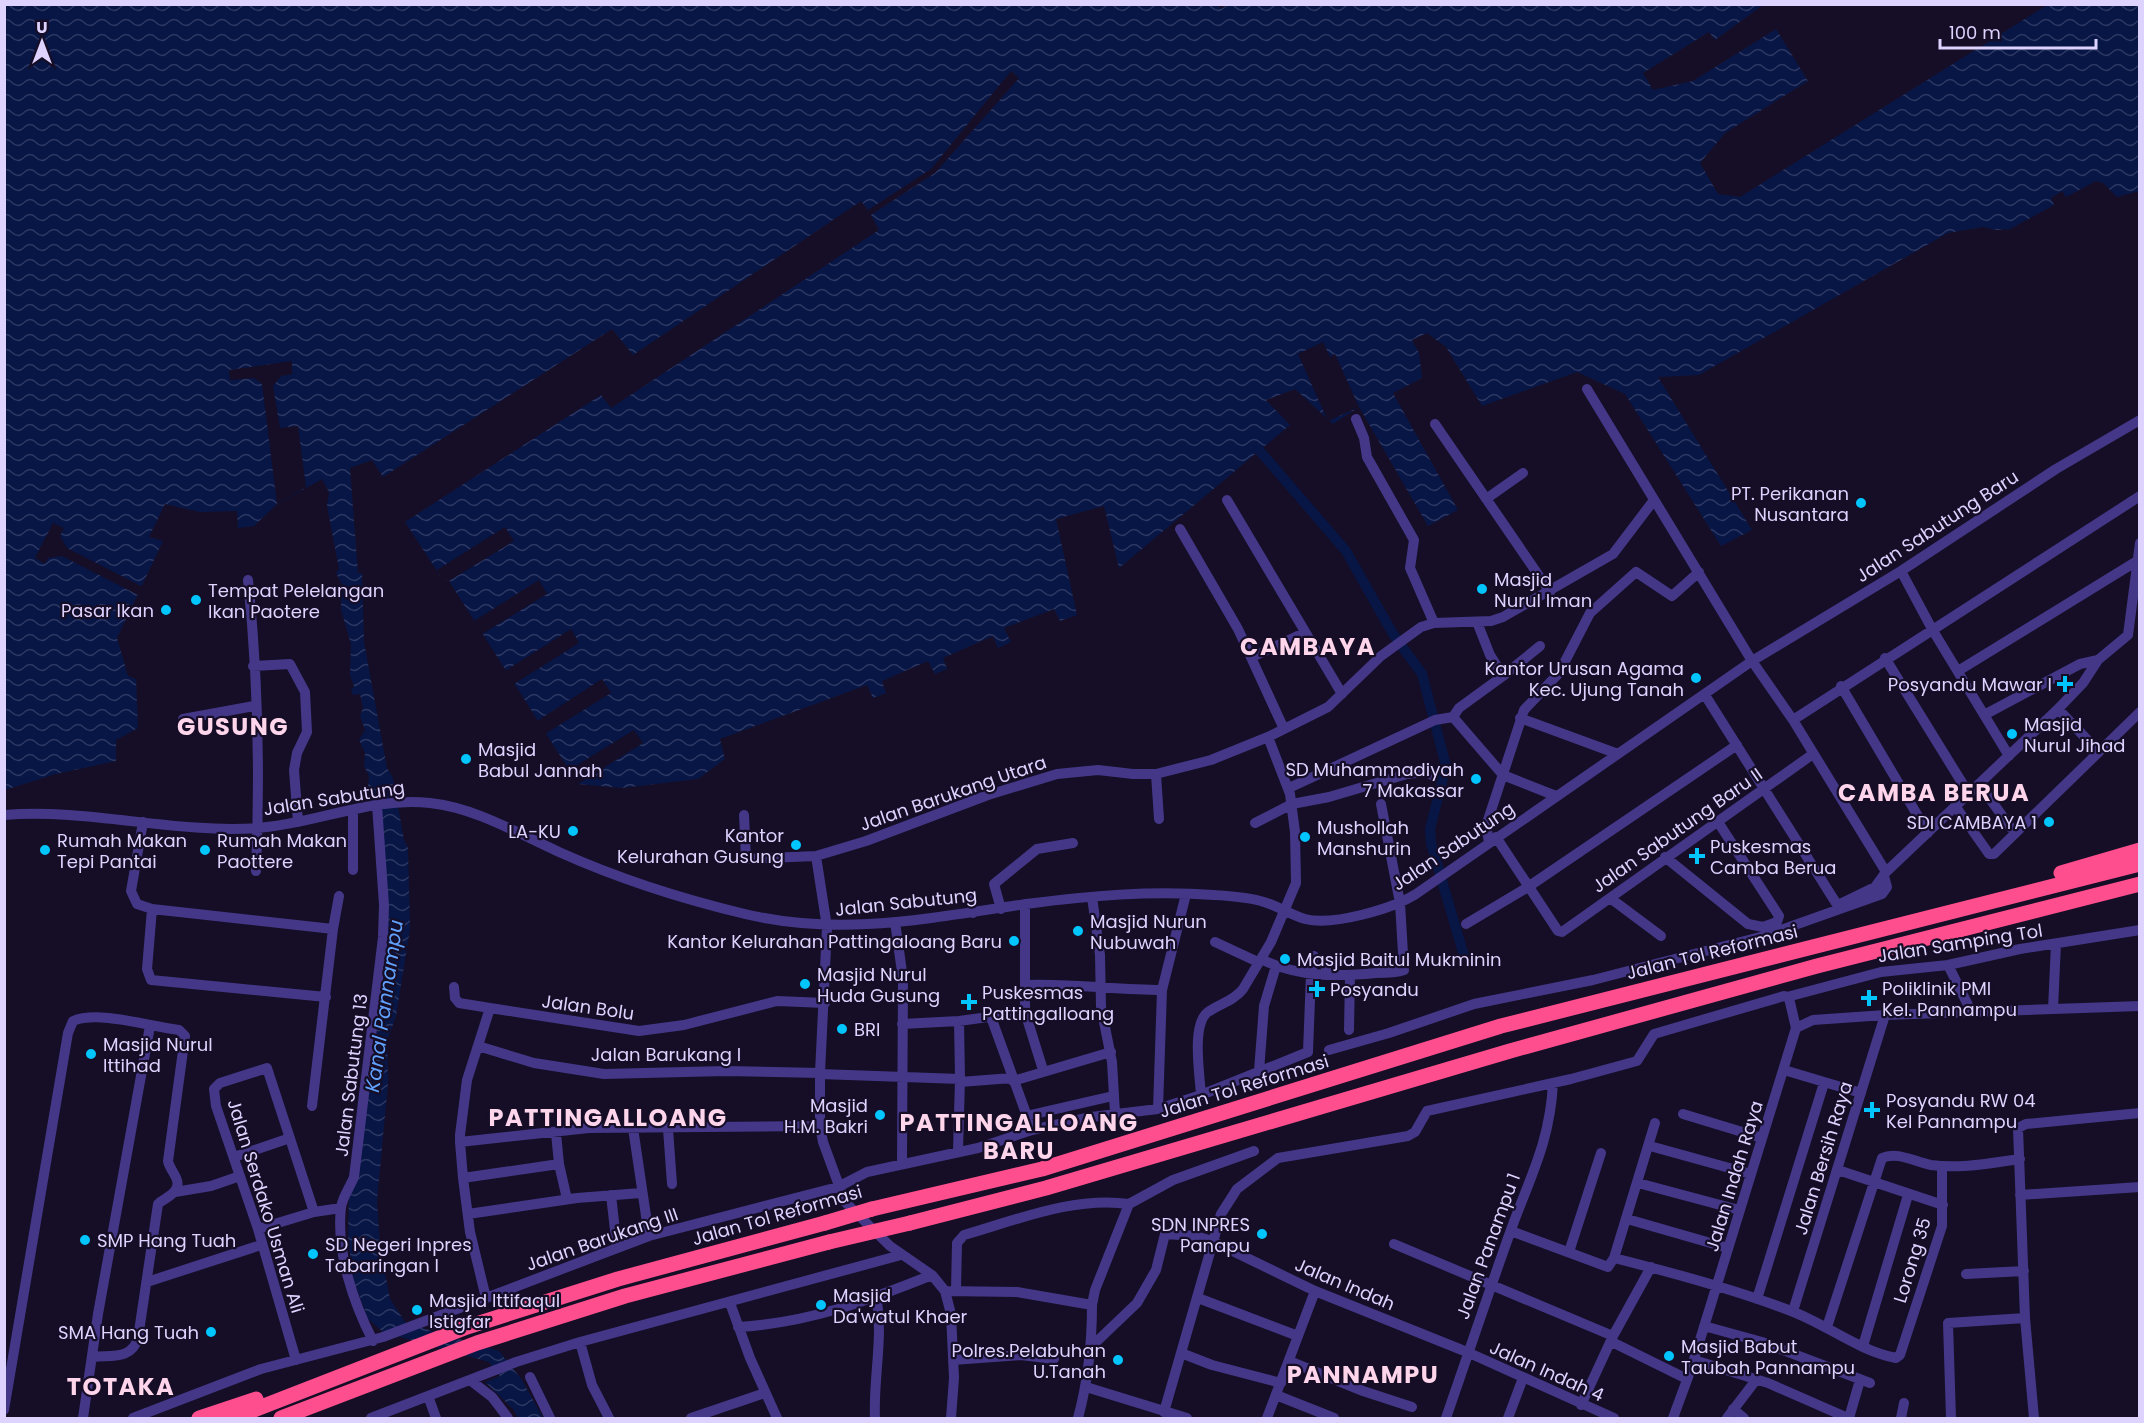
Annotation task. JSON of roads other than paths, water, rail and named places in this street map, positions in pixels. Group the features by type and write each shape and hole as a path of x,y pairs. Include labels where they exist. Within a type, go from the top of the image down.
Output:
{"highway":[{"path":"1814,946 2139,850"},
{"name":"Jalan Tol Reformasi","path":"233,1419 467,1327 618,1279 872,1209 1042,1169 1501,1026 2139,864"},
{"name":"Jalan Tol Reformasi","path":"281,1419 477,1343 625,1296 1092,1175 1510,1051 1726,991 2139,884"},
{"path":"199,1419 390,1356"},
{"path":"309,1419 395,1374"}],"street":[{"path":"1329,1050 1474,1004 1593,980 1764,936 1882,894 1887,887 1885,874 1793,720 1752,661 1587,389"},
{"path":"1356,419 1364,438 1367,457 1414,540 1410,568 1434,623"},
{"name":"Jalan Sabutung Baru","path":"1752,661 1901,571 2055,469 2139,420"},
{"path":"1435,424 1550,592"},
{"path":"1486,499 1523,473"},
{"path":"1793,720 1841,686 2139,496"},
{"path":"1227,500 1342,694"},
{"name":"Jalan Barukang Utara","path":"744,815 746,859 816,856 866,841 988,795 1057,774 1098,770 1156,774 1211,760 1269,737 1320,712 1400,641 1434,623 1477,622 1503,617 1550,592 1613,554 1654,500"},
{"path":"1180,529 1218,591 1252,657 1284,729"},
{"path":"1705,695 1836,903 1840,904 1875,887 1885,874 2058,709 2083,682 2098,660 2128,635 2139,543"},
{"path":"1958,670 2137,561"},
{"path":"1901,571 1932,628 2009,756"},
{"path":"1528,887 1492,839 1486,826 1520,718 1533,699 1558,673 1590,613 1635,572 1672,597 1699,572"},
{"path":"248,580 255,706 258,828 256,872"},
{"path":"1477,622 1490,655 1503,675"},
{"path":"1252,657 1304,633"},
{"path":"2128,635 2139,638"},
{"path":"1289,788 1435,720 1453,717 1459,708 1540,646"},
{"path":"1885,658 1969,794"},
{"path":"1984,715 2080,664 2098,660"},
{"name":"Jalan Sabutung","path":"4,814 206,828 258,828 377,805 405,802 433,803 464,810 559,852 652,887 744,914 826,927 973,914 1025,904 1092,897 1186,894 1254,900 1302,918 1322,920 1360,915 1400,903 1752,661"},
{"path":"253,666 290,664 305,692 308,732 297,753 294,770 298,822"},
{"path":"1841,686 1928,833"},
{"path":"183,719 255,706"},
{"path":"2058,709 2099,752"},
{"path":"1956,807 1979,843 1989,854 1994,854 2139,712"},
{"path":"1453,717 1503,775 1556,796"},
{"path":"1520,718 1618,754"},
{"path":"1201,1095 1200,1023 1208,1012 1238,995 1287,911 1297,873 1289,788 1269,737"},
{"path":"1466,924 1528,887 1737,745"},
{"name":"Jalan Sabutung Baru II","path":"1528,887 1560,932 1813,754"},
{"path":"1255,823 1292,804 1329,797 1407,774 1426,772 1432,775"},
{"path":"1156,774 1159,819"},
{"path":"1980,785 2011,828"},
{"path":"1215,942 1257,964 1311,974 1350,976 1401,971 1405,962 1400,903 1381,804"},
{"name":"Jalan Sabutung 13","path":"377,805 384,905 381,963 355,1168 341,1208 342,1238 350,1289 378,1339"},
{"path":"352,811 353,870"},
{"path":"143,822 132,897 136,904 152,909 333,929"},
{"path":"1665,858 1748,924 1758,928 1777,922 1779,915 1718,822"},
{"path":"1001,909 994,884 1037,849 1073,843"},
{"path":"816,856 826,927 820,1126 828,1159 845,1202 901,1255 950,1290 1025,1293 1092,1305"},
{"path":"1158,1109 1162,990 1186,894"},
{"path":"312,1106 339,896"},
{"path":"971,896 973,914"},
{"path":"1092,897 1102,989 1101,1007 1111,1052 1115,1113"},
{"path":"1610,898 1661,936"},
{"path":"1025,904 1025,1012 1043,1070"},
{"path":"152,909 147,969 151,980 326,997"},
{"path":"895,922 903,979 902,1162"},
{"name":"Jalan Samping Tol","path":"1171,1415 1181,1353 1221,1214 1237,1189 1278,1158 1408,1136 1415,1132 1428,1111 1553,1083 1637,1061 1654,1034 1881,972 1948,965 2139,930"},
{"path":"2053,1009 2056,944"},
{"path":"1311,974 1314,956"},
{"path":"1325,975 1327,962"},
{"path":"1948,965 1971,1011"},
{"path":"1259,1071 1264,1006 1276,966"},
{"name":"Jalan Barukang III","path":"378,1339 649,1236 838,1187 867,1172 902,1162 958,1151 1032,1130 1115,1113 1158,1109 1201,1095 1308,1052 1311,974"},
{"path":"1349,1030 1350,976"},
{"path":"1025,985 1057,983 1102,989 1162,990"},
{"name":"Jalan Bolu","path":"454,987 455,998 459,1003 639,1031 684,1025 777,1001 825,1003"},
{"path":"1787,997 1796,1028 1813,1020 1885,1015 2139,1006"},
{"path":"486,1298 468,1214 460,1142 467,1080 490,1008"},
{"path":"902,1024 959,1021 1025,1012"},
{"name":"Jalan Bersih Raya","path":"1793,1311 1885,1015"},
{"path":"991,1017 1032,1130"},
{"path":"4,1410 68,1033 73,1021 80,1018 108,1018 182,1031 185,1036 168,1149 169,1167 177,1176 175,1192"},
{"path":"958,1151 959,1021"},
{"path":"83,1419 94,1357 98,1314 150,1026"},
{"name":"Jalan Indah Raya","path":"1673,1419 1694,1360 1796,1028"},
{"name":"Jalan Barukang I","path":"478,1046 534,1063 604,1074 726,1071 960,1080 1013,1079 1111,1052"},
{"name":"Jalan Serdako Usman Ali","path":"296,1360 258,1229 216,1106 214,1089 220,1083 263,1068 269,1071 314,1212"},
{"path":"1784,1070 1861,1093"},
{"name":"Jalan Panampu 1","path":"1450,1418 1467,1352 1543,1149 1551,1115 1553,1083"},
{"path":"1756,1299 1824,1083"},
{"path":"1026,1116 1113,1096"},
{"path":"2034,1419 2025,1318 2018,1130 2020,1125 2139,1113"},
{"path":"1683,1114 1762,1138"},
{"path":"1511,1231 1605,1267 1611,1264 1650,1146 1655,1124"},
{"path":"460,1142 589,1128 820,1126"},
{"path":"633,1128 649,1236"},
{"path":"668,1129 672,1184"},
{"path":"556,1133 559,1164 567,1199"},
{"path":"234,1157 290,1138"},
{"path":"1650,1146 1751,1174"},
{"path":"951,1419 953,1360 950,1290 957,1243 964,1234 1072,1206 1103,1201 1129,1204 1173,1180 1254,1151"},
{"path":"1569,1252 1601,1154"},
{"path":"1827,1327 1881,1160 1886,1156 1896,1155 1942,1166 1968,1166 2020,1159"},
{"path":"463,1178 559,1164"},
{"name":"Lorong 35","path":"1863,1346 1894,1358 1900,1355 1942,1226 1944,1205 1942,1166"},
{"path":"1838,1170 1944,1205"},
{"path":"94,1357 128,1354 133,1351 138,1338 158,1204 175,1192 197,1189 240,1176"},
{"path":"1638,1183 1739,1210"},
{"path":"2020,1195 2139,1187"},
{"path":"468,1214 567,1199 641,1193"},
{"path":"611,1195 617,1248"},
{"path":"1614,1258 1717,1286 1793,1311 1863,1346 1908,1195"},
{"path":"1078,1419 1086,1387 1092,1346 1092,1305 1095,1290 1129,1204"},
{"path":"258,1229 314,1212 341,1208"},
{"path":"1627,1219 1728,1248"},
{"name":"Jalan Indah","path":"1092,1346 1137,1303 1156,1270 1165,1234 1196,1236 1212,1241 1315,1291 1467,1352"},
{"path":"1394,1244 1612,1339 1687,1379"},
{"path":"147,1282 261,1245"},
{"path":"375,1418 519,1361 580,1342 901,1255"},
{"path":"1581,1406 1612,1339 1651,1267"},
{"path":"1966,1274 2024,1271"},
{"path":"738,1328 804,1320 876,1297 932,1275"},
{"path":"1268,1419 1315,1291"},
{"path":"875,1419 873,1385 879,1327 876,1297"},
{"path":"1198,1298 1298,1336"},
{"path":"730,1303 738,1328 777,1419"},
{"path":"1951,1419 1948,1323 2025,1318"},
{"path":"1694,1360 1756,1380 1848,1419 1865,1382 1762,1342 1704,1326"},
{"path":"133,1419 244,1375 378,1339"},
{"path":"580,1342 595,1392 609,1419"},
{"name":"Jalan Indah 4","path":"1467,1352 1581,1406 1614,1419"},
{"path":"1181,1353 1212,1365 1281,1383"},
{"path":"953,1360 1022,1355 1054,1359"},
{"path":"1289,1360 1363,1391 1412,1407"},
{"path":"530,1377 550,1419"},
{"path":"1508,1419 1523,1378"},
{"path":"472,1379 492,1397 508,1419"},
{"path":"1744,1419 1730,1414 1756,1380"},
{"path":"1086,1387 1187,1419"},
{"path":"691,1419 765,1393"},
{"path":"1276,1395 1335,1419"},
{"path":"428,1396 436,1419"},
{"path":"1901,1419 1904,1403"}],"water":[{"name":"Kanal Pannampu","path":"1217,4 1221,9 1229,4 1763,5 1715,40 1709,32 1643,73 1653,90 1693,81 1776,29 1808,81 1725,133 1700,163 1718,194 1740,197 2047,5 2139,5 2139,191 2117,197 2103,183 2096,181 2066,197 2062,191 2051,198 2054,205 2010,229 1996,230 1983,227 1948,233 1699,375 1658,377 1752,530 1721,546 1625,394 1577,372 1482,406 1446,347 1427,333 1412,340 1419,353 1422,378 1393,393 1458,510 1428,526 1359,407 1333,424 1295,389 1266,400 1290,425 1119,568 1104,506 1056,519 1077,615 1060,621 1054,609 1004,628 1011,642 998,648 993,636 943,658 947,669 935,674 928,661 882,681 886,693 873,698 867,685 720,739 725,759 698,779 622,788 578,784 449,581 441,577 405,522 601,395 611,408 879,230 871,215 935,173 1019,78 1011,71 931,169 868,210 861,201 633,355 612,329 383,477 372,460 350,468 358,573 362,573 364,642 387,768 393,778 404,840 408,848 410,929 396,1016 387,1041 388,1083 377,1201 380,1246 390,1299 406,1323 499,1351 522,1380 543,1418 518,1418 513,1409 485,1382 500,1376 489,1362 383,1332 368,1319 353,1279 348,1236 349,1194 386,944 374,803 367,799 369,776 364,766 365,753 359,740 365,730 360,716 363,708 360,694 353,695 351,690 354,686 350,675 351,644 341,610 341,595 344,589 336,573 339,569 327,506 329,492 322,479 277,504 254,526 238,528 237,511 200,512 165,504 149,537 163,541 117,638 128,676 136,679 138,728 116,740 116,761 56,774 5,790 5,5"}],"waterway":[{"path":"1259,450 1346,551 1393,634 1422,674 1446,766 1430,829 1431,843 1464,956"}],"place":[{"name":"PT. Perikanan Nusantara","path":"1861,503"},
{"name":"Masjid Nurul Iman","path":"1482,589"},
{"name":"Tempat Pelelangan Ikan Paotere","path":"196,600"},
{"name":"Pasar Ikan","path":"166,610"},
{"name":"Kantor Urusan Agama Kec. Ujung Tanah","path":"1696,678"},
{"name":"Posyandu Mawar I","path":"2065,684"},
{"name":"Masjid Nurul Jihad","path":"2012,734"},
{"name":"Masjid Babul Jannah","path":"466,759"},
{"name":"SD Muhammadiyah 7 Makassar","path":"1476,779"},
{"name":"SDI CAMBAYA 1","path":"2049,822"},
{"name":"LA-KU","path":"573,831"},
{"name":"Mushollah Manshurin","path":"1305,837"},
{"name":"Kantor Kelurahan Gusung","path":"796,845"},
{"name":"Rumah Makan Tepi Pantai","path":"45,850"},
{"name":"Rumah Makan Paottere","path":"205,850"},
{"name":"Puskesmas Camba Berua","path":"1697,856"},
{"name":"Masjid Nurun Nubuwah","path":"1078,931"},
{"name":"Kantor Kelurahan Pattingaloang Baru","path":"1014,941"},
{"name":"Masjid Baitul Mukminin","path":"1285,959"},
{"name":"Masjid Nurul Huda Gusung","path":"805,984"},
{"name":"Posyandu","path":"1317,989"},
{"name":"Poliklinik PMI Kel. Pannampu","path":"1869,998"},
{"name":"Puskesmas Pattingalloang","path":"969,1002"},
{"name":"BRI","path":"842,1029"},
{"name":"Masjid Nurul Ittihad","path":"91,1054"},
{"name":"Posyandu RW 04 Kel Pannampu","path":"1872,1110"},
{"name":"Masjid H.M. Bakri","path":"880,1115"},
{"name":"SDN INPRES Panapu","path":"1262,1234"},
{"name":"SMP Hang Tuah","path":"85,1240"},
{"name":"SD Negeri Inpres Tabaringan I","path":"313,1254"},
{"name":"Masjid Da'watul Khaer","path":"821,1305"},
{"name":"Masjid Ittifaqul Istigfar","path":"417,1310"},
{"name":"SMA Hang Tuah","path":"211,1332"},
{"name":"Masjid Babut Taubah Pannampu","path":"1669,1356"},
{"name":"Polres.Pelabuhan U.Tanah","path":"1118,1360"}],"district":[{"name":"CAMBAYA","path":"1308,646"},
{"name":"GUSUNG","path":"233,726"},
{"name":"CAMBA BERUA","path":"1934,792"},
{"name":"PATTINGALLOANG","path":"608,1117"},
{"name":"PATTINGALLOANG BARU","path":"1019,1136"},
{"name":"PANNAMPU","path":"1363,1374"},
{"name":"TOTAKA","path":"121,1386"}]}
